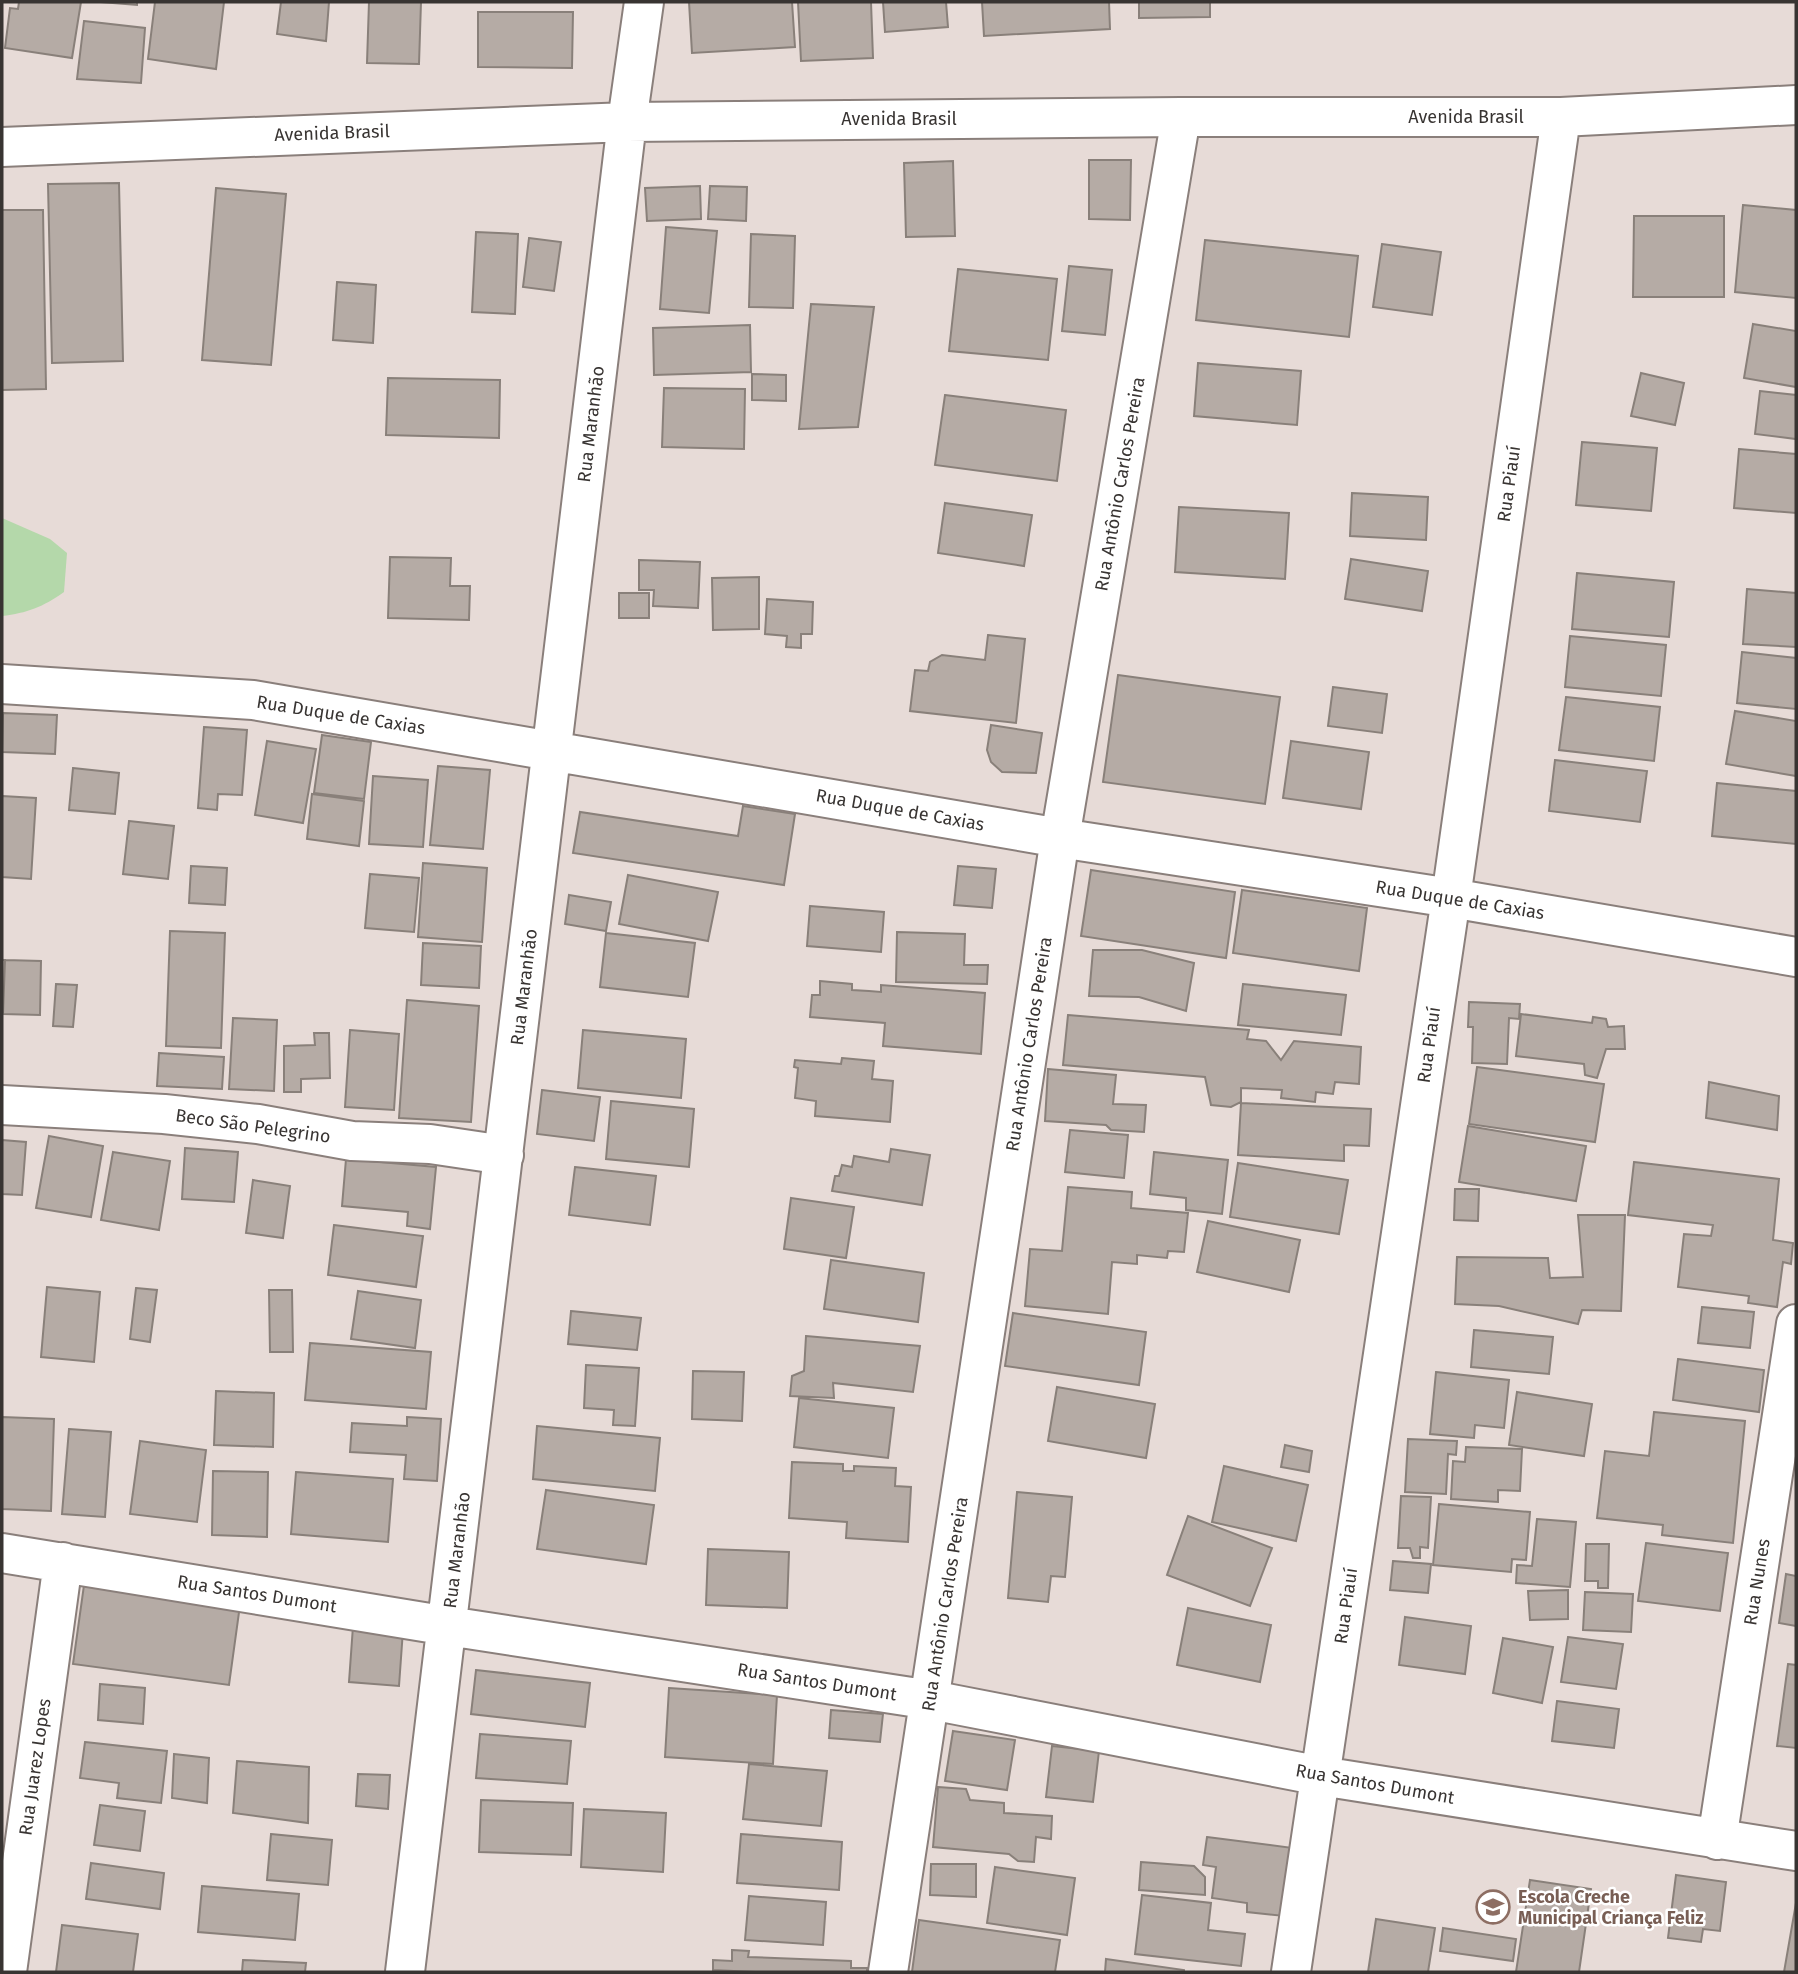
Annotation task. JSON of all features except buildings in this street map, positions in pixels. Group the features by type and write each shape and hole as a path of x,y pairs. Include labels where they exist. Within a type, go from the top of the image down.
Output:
{"street":[{"name":"Rua Maranhão","path":"405,1972 627,122 644,2"},
{"name":"Avenida Brasil","path":"2,147 627,122 1561,117 1796,105"},
{"name":"Rua Antônio Carlos Pereira","path":"888,1972 1060,838 1181,117"},
{"name":"Rua Piauí","path":"1291,1972 1451,898 1561,117"},
{"name":"Rua Duque de Caxias","path":"2,684 253,700 1060,838 1451,898 1796,957"},
{"name":"Beco São Pelegrino","path":"2,1104 164,1114 258,1124 352,1141 430,1144 503,1155"},
{"name":"Rua Nunes","path":"1717,1840 1796,1324"},
{"name":"Rua Santos Dumont","path":"2,1553 448,1626 931,1700 1321,1776 1796,1851"},
{"name":"Rua Juarez Lopes","path":"7,1972 63,1562"}],"green space":[{"path":"2,518 50,539 67,553 64,592 34,608 2,616"}],"place":[{"name":"Escola Creche Municipal Criança Feliz","path":"1493,1907"}]}
